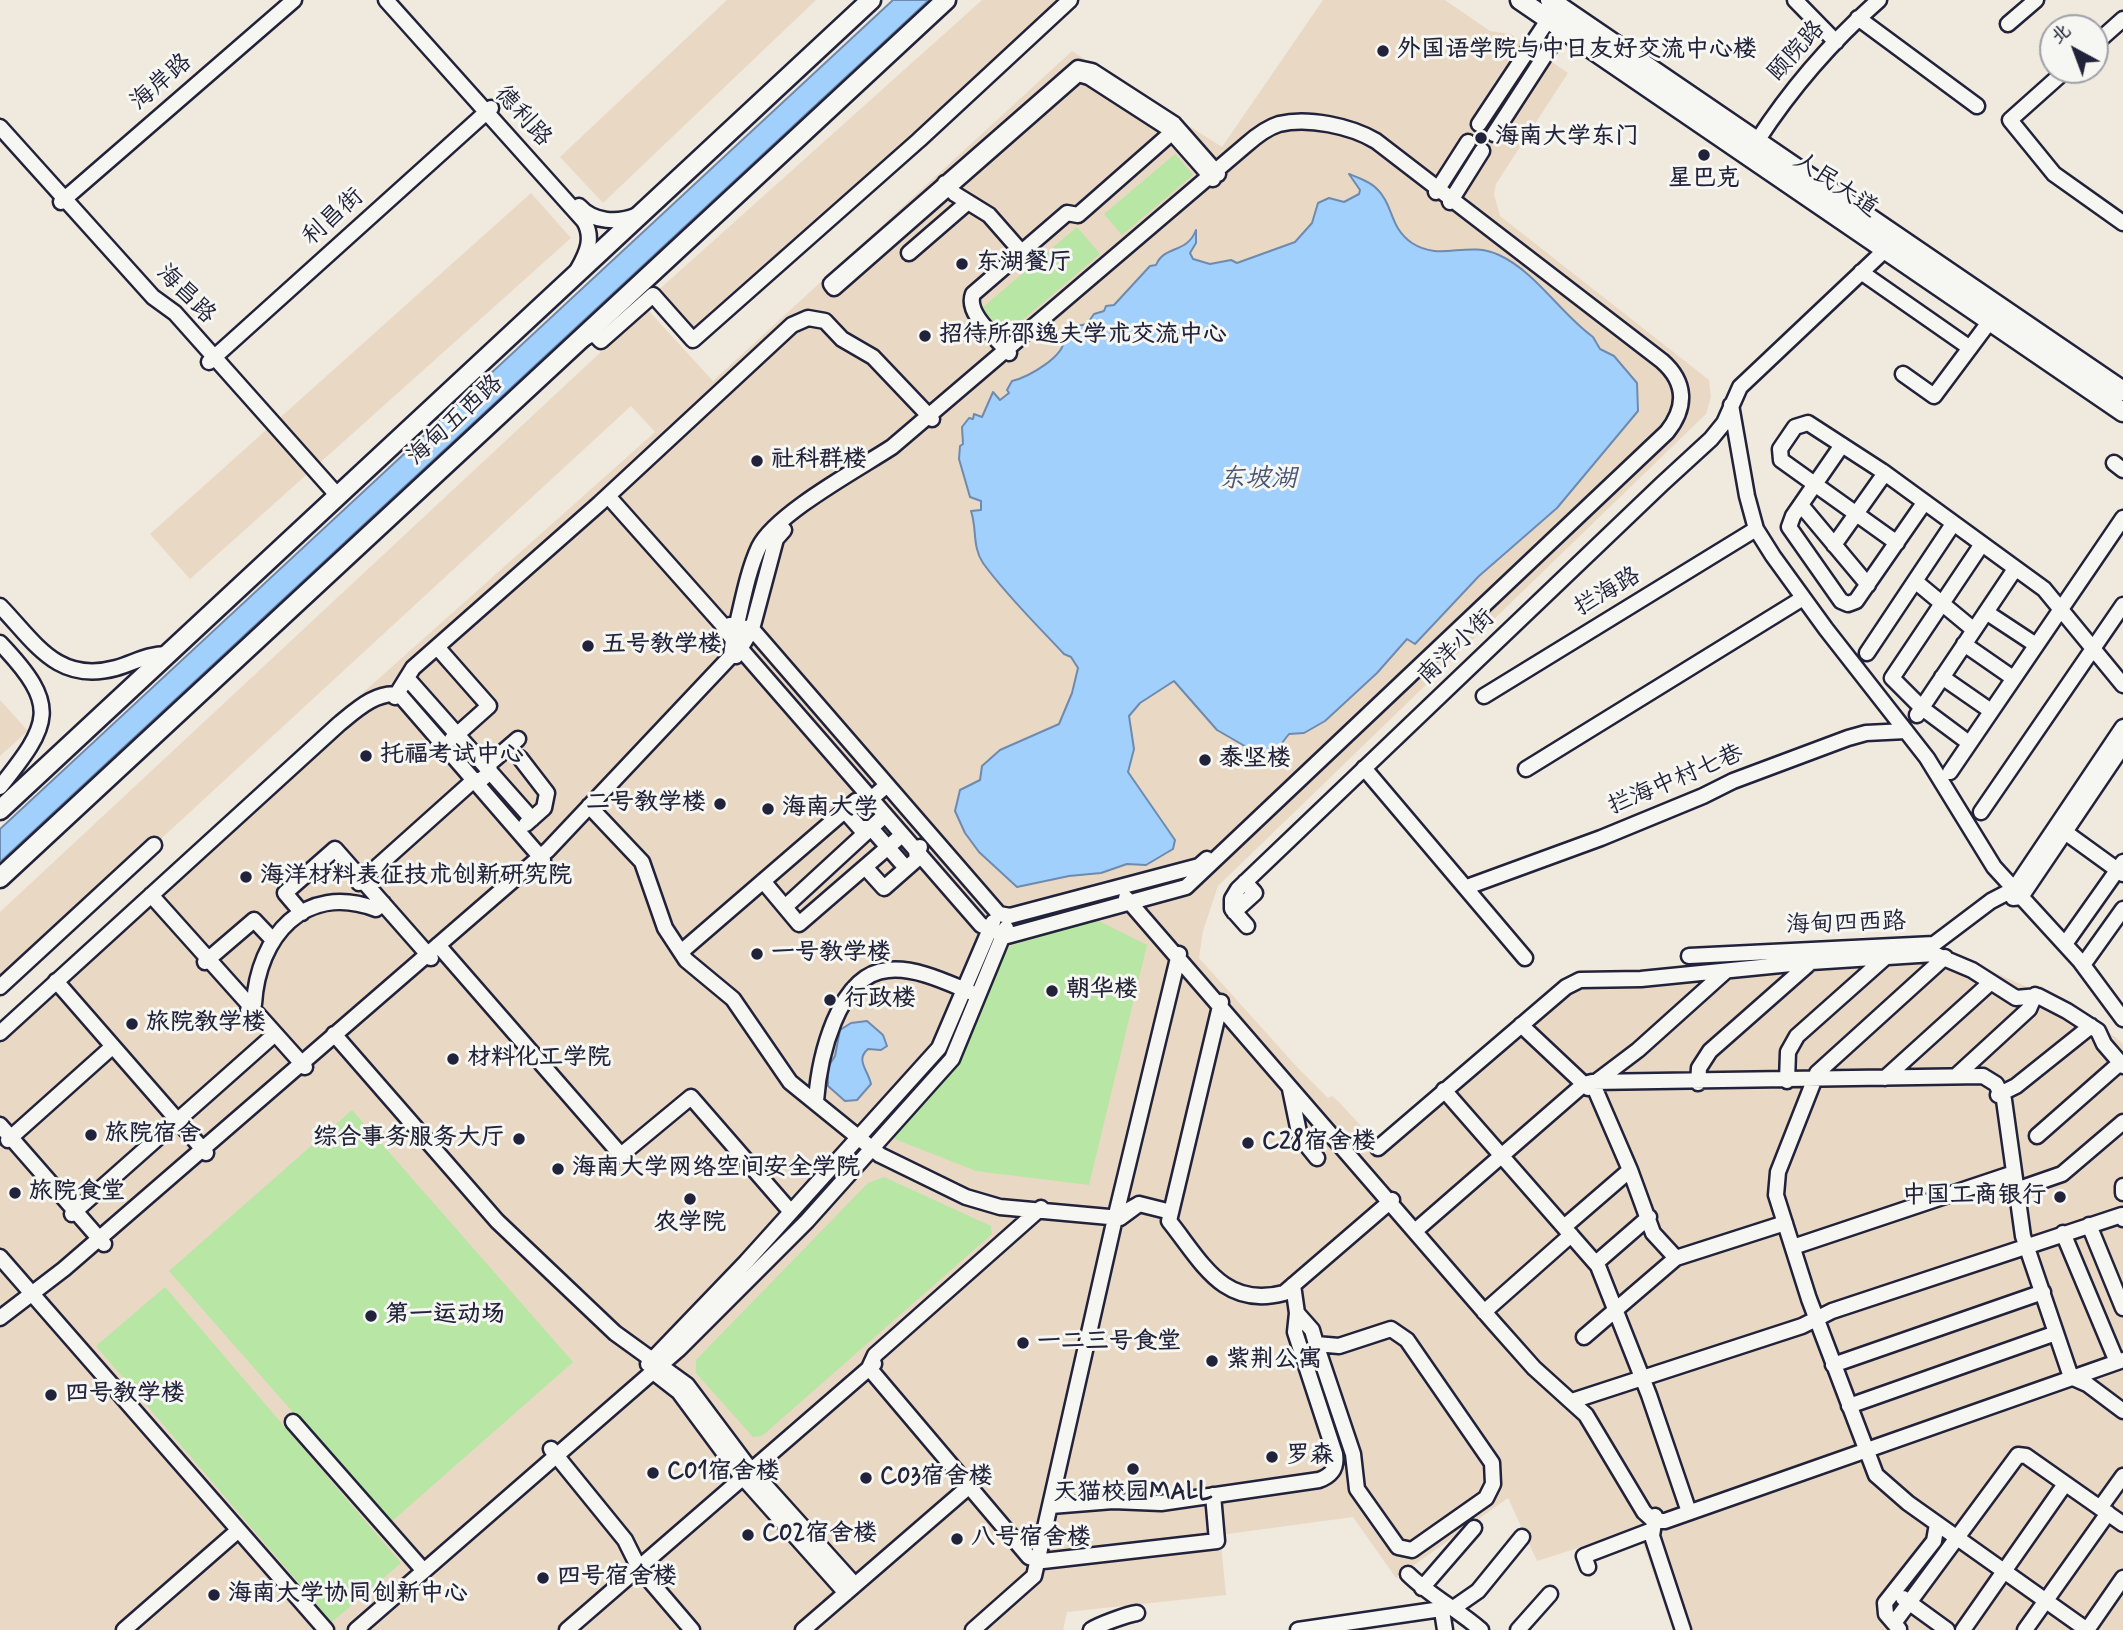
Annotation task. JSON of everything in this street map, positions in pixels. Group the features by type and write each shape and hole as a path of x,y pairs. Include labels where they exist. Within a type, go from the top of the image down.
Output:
{"main road":[{"name":"海甸五西路","path":"0,810 871,0"},
{"name":"海甸五西路","path":"0,878 946,0"},
{"name":"人民大道","path":"1520,0 2123,412"},
{"name":"人民大道","path":"1550,0 2123,391"}],"street":[{"name":"海岸路","path":"63,200 294,0"},
{"name":"德利路","path":"386,0 585,213 616,220 642,213"},
{"name":"德利路","path":"394,0 587,226 589,244 575,275"},
{"path":"569,349 593,333 601,341 653,295 693,340 919,140 1070,0"},
{"path":"1795,0 1836,42"},
{"name":"颐院路","path":"1757,141 1787,94 1858,18 1879,0"},
{"path":"2008,24 2036,0"},
{"path":"1858,18 1976,106"},
{"path":"2109,32 2123,19"},
{"path":"1487,129 1555,24"},
{"path":"947,185 831,284 834,288 1075,70 1088,69 1177,133 1214,175"},
{"path":"2050,84 2010,120 2054,174 2123,223"},
{"path":"1112,112 1124,96"},
{"name":"利昌街","path":"211,360 489,110"},
{"path":"609,498 737,639 981,925 1003,935 1186,887 1667,432 1677,419 1682,390 1670,368 1371,138 1340,128 1296,122 1278,125 1264,131 928,419 892,447 826,488 766,537 757,551 737,639"},
{"name":"海昌路","path":"0,127 334,499"},
{"path":"1010,349 980,310 977,302 981,295 1067,213 1078,215 1177,133"},
{"name":"海昌路","path":"0,139 63,200"},
{"path":"1445,195 1473,150"},
{"path":"947,185 989,215 1023,254"},
{"path":"652,1366 939,1048 988,929 1004,915 1121,888 1199,866 1664,426 1671,416 1677,391 1666,372 1445,195"},
{"path":"909,253 968,202"},
{"name":"南洋小街","path":"1247,926 1234,912 1232,899 1245,881 1662,484 1686,466 1724,423 1731,402 1740,387 1885,250"},
{"path":"1861,272 1970,348"},
{"path":"0,1033 344,726 369,706 398,697 416,671 438,648 609,498 784,331 808,318 825,321 842,339 873,357 928,419"},
{"path":"1903,374 1934,396 1990,321"},
{"path":"1731,402 1747,496 1756,529 1803,598 1947,788 1994,867 2065,944 2121,1013"},
{"path":"0,1318 31,1296 42,1297 203,1152 540,859 591,808 737,639 752,629 778,536 822,497 889,456 928,419"},
{"path":"1896,543 1781,460 1780,449 1795,427 1808,423 1885,473 2043,589 2123,685"},
{"path":"1842,445 1790,522 1791,532 1840,601 1848,604 1856,601 1924,503"},
{"path":"1834,545 1885,473"},
{"path":"1801,505 1868,585"},
{"path":"1950,772 2123,518"},
{"path":"1867,653 1954,524"},
{"name":"拦海路","path":"1484,696 1756,529"},
{"path":"1969,743 1919,712 1892,678 1982,544"},
{"path":"1919,712 2015,569"},
{"path":"1915,581 1974,630"},
{"path":"1526,769 1803,598"},
{"path":"0,606 47,658 62,666 101,671 123,666 149,654 167,654"},
{"path":"1981,811 2123,606"},
{"path":"1986,612 2036,645"},
{"path":"737,639 752,629"},
{"path":"344,1630 421,1568 551,1455 788,1241 953,1059 979,996 1003,935 1004,915 932,837 752,629"},
{"path":"0,643 34,681 41,717 39,732 30,749 0,787"},
{"path":"1964,644 2013,678"},
{"path":"438,648 489,706 442,747"},
{"path":"1942,677 1991,711"},
{"path":"409,680 532,819"},
{"path":"398,697 540,859"},
{"path":"2017,893 2123,727"},
{"name":"拦海中村七巷","path":"1467,887 1661,814 1733,781 1793,758 1867,733 1906,731"},
{"path":"490,772 489,764 518,739"},
{"path":"2017,893 2065,832 2122,749"},
{"path":"517,832 544,808 547,793 520,758"},
{"path":"1364,768 1525,958"},
{"path":"359,880 471,780 481,780 490,772"},
{"path":"681,952 856,801 871,799 887,785"},
{"path":"591,808 642,862 665,928 681,952 698,973 733,999 783,1075 896,1166 966,1197 1000,1207 1119,1214 1139,1204 1171,1212"},
{"path":"845,811 860,828 871,828"},
{"path":"785,907 885,815"},
{"path":"871,828 906,869"},
{"path":"2065,832 2121,869 2065,944"},
{"path":"763,881 799,924 902,835"},
{"path":"916,850 932,837"},
{"path":"0,987 154,845"},
{"path":"865,866 884,888 917,859 916,850"},
{"path":"302,913 285,893 332,852 621,1155 691,1097 791,1212"},
{"path":"1121,888 1534,1368 1576,1402 1644,1513 1654,1522 1683,1630"},
{"name":"海甸四西路","path":"1689,956 1934,944 1991,901 2017,893"},
{"path":"151,898 301,1067"},
{"path":"249,1008 254,1004 259,967 271,939 302,913 317,906 344,902 376,909 381,904"},
{"path":"2083,965 2123,909"},
{"path":"207,961 254,920 271,939"},
{"path":"1378,1148 1569,985 1580,980 1641,979 1925,954 1945,957 2020,999 2035,995 2091,1026 2122,1064 2037,1136"},
{"path":"1786,1079 1788,1052 1797,1035 1887,956"},
{"path":"982,1630 1038,1580 1119,1214 1181,957"},
{"path":"1945,957 1814,1078 1776,1181 1776,1195 1833,1365 1873,1470 1884,1484 2087,1630 2123,1578"},
{"path":"1698,1081 1702,1062 1714,1047 1811,962"},
{"path":"816,1101 818,1075 832,1030 845,998 860,981 879,971 899,970 979,996"},
{"path":"1419,1232 1591,1084 1638,1050 1726,971"},
{"path":"1886,1077 1990,983"},
{"path":"0,1038 56,984"},
{"path":"56,984 203,1152"},
{"path":"1957,1076 2029,1009 2035,995"},
{"path":"1221,1003 1169,1221 1219,1283 1234,1293 1267,1298 1284,1293 1390,1201"},
{"path":"1521,1025 1591,1084 1630,1170 1653,1233 1676,1258"},
{"path":"2000,1095 2091,1026"},
{"path":"72,1210 272,1034"},
{"path":"334,1038 494,1223 679,1392 749,1476 851,1589"},
{"path":"8,1139 112,1050"},
{"path":"1591,1084 1957,1076 1981,1079 2000,1095 2025,1248 2068,1376 2123,1419"},
{"path":"1289,1083 1300,1137 1317,1157"},
{"path":"1444,1090 1596,1264 1689,1510"},
{"path":"2014,1191 2062,1174 2123,1122"},
{"path":"0,1125 8,1139 100,1243"},
{"path":"1486,1311 1630,1170"},
{"path":"1793,1247 2012,1174"},
{"path":"2123,1186 2123,1193"},
{"path":"567,1630 637,1573 874,1367 1046,1208"},
{"path":"1576,1402 2122,1215 2123,1219"},
{"path":"1596,1264 1649,1217"},
{"path":"1584,1337 1676,1258 1785,1223"},
{"path":"2090,1227 2123,1308"},
{"path":"1588,1567 1584,1556 1654,1522 1665,1521 1865,1447 2116,1360 2062,1236"},
{"path":"0,1257 317,1630"},
{"path":"0,1264 326,1630"},
{"path":"1293,1285 1297,1313 1295,1332 1335,1454 1334,1470"},
{"path":"1833,1365 2040,1292"},
{"path":"0,1327 31,1296"},
{"path":"1297,1313 1311,1330 1316,1344 1353,1454 1357,1489"},
{"path":"1316,1344 1339,1346 1383,1330 1398,1333 1421,1357 1492,1463 1493,1485 1486,1497 1407,1551 1398,1547 1357,1489 1334,1470"},
{"path":"1849,1406 2054,1334"},
{"path":"874,1367 970,1485 1032,1550 1042,1556 1060,1558 1217,1541 1213,1495"},
{"path":"2068,1376 2087,1384 2123,1410"},
{"path":"293,1422 421,1568"},
{"path":"551,1455 681,1630"},
{"path":"1937,1524 1934,1541 1893,1591 1884,1608 1897,1627 1909,1603 2016,1456 2026,1456 2123,1524"},
{"path":"1054,1506 1112,1501 1161,1503 1320,1480 1334,1470"},
{"path":"2025,1630 2104,1510 2123,1476"},
{"path":"1963,1630 2066,1484"},
{"path":"803,1630 970,1485"},
{"path":"1422,1588 1474,1528"},
{"path":"124,1630 234,1534"},
{"path":"1298,1630 1448,1609 1478,1591 1522,1538"},
{"path":"973,1630 1034,1576 1042,1556"},
{"path":"356,1630 421,1568"},
{"path":"577,1630 637,1573"},
{"path":"637,1573 692,1630"},
{"path":"1408,1574 1448,1609 1481,1630"},
{"path":"1893,1591 1947,1630"},
{"path":"1518,1630 1550,1594"},
{"path":"1445,1630 1448,1609"},
{"path":"1091,1630 1112,1623 1122,1615 1137,1613"}],"shaded area":[{"path":"727,0 816,0 603,203 560,157"},
{"path":"982,0 1068,0 693,340 653,295"},
{"name":"海南大学","path":"1323,0 1445,0 1490,31 1511,34 1568,73 1496,184 1494,194 1500,216 1709,380 1711,397 1706,414 1218,886 1203,931 1199,958 1297,1067 1328,1098 1332,1096 1340,1103 1361,1126 1359,1130 1374,1147 1563,985 1642,975 1685,964 1947,951 2058,1001 2115,1037 2123,1044 2123,1630 1673,1630 1638,1529 1537,1561 1508,1498 1396,1578 1353,1517 1220,1535 1226,1595 1067,1612 1063,1630 0,1630 0,1027 357,698 655,432 631,406 0,987 0,912 647,309 713,381 1072,51 1222,147"},
{"path":"531,193 571,238 190,579 150,534"},
{"path":"0,700 28,731 0,756"}],"green space":[{"path":"1175,154 1193,175 1122,235 1104,214"},
{"path":"1077,227 1100,254 1005,335 982,308"},
{"path":"1099,921 1147,945 1089,1185 976,1171 892,1138 961,1055 1008,947 1053,931"},
{"name":"第一运动场","path":"352,1110 573,1362 390,1523 169,1271"},
{"path":"884,1177 991,1226 992,1234 762,1436 753,1437 696,1373 696,1360 868,1183"},
{"path":"165,1287 401,1563 332,1622 96,1346"}],"water":[{"path":"893,0 929,0 0,862 0,829"},
{"name":"东坡湖","path":"1349,174 1368,182 1378,190 1399,230 1412,243 1433,251 1487,251 1512,262 1525,272 1593,337 1600,349 1614,356 1637,383 1638,411 1557,508 1479,576 1415,644 1407,639 1377,673 1325,721 1304,733 1289,734 1278,748 1255,752 1217,730 1174,681 1140,703 1129,716 1134,749 1128,772 1175,840 1173,849 1146,865 1127,864 1101,873 1069,876 1017,887 979,852 965,833 955,811 960,790 980,780 982,766 1000,750 1059,724 1072,693 1078,668 1071,657 1064,654 1012,598 980,557 971,511 981,510 981,501 970,497 959,459 960,446 963,444 962,427 969,418 973,419 974,414 982,417 993,392 1000,400 1009,393 1007,390 1012,381 1045,365 1059,351 1064,337 1076,336 1077,326 1087,324 1094,314 1104,311 1106,306 1114,305 1150,266 1156,265 1164,254 1187,243 1196,230 1196,243 1190,253 1193,259 1210,264 1231,260 1237,263 1295,242 1312,223 1318,203 1329,198 1344,202 1359,194 1360,190"},
{"path":"867,1021 883,1035 887,1046 881,1050 868,1049 864,1053 862,1061 871,1084 857,1100 845,1101 828,1086 828,1067 835,1056 840,1030 851,1023"}],"tunnel":[{"path":"1476,147 1487,129"}],"place":[{"name":"外国语学院与中日友好交流中心楼","path":"1383,51"},
{"name":"海南大学东门","path":"1481,138"},
{"name":"星巴克","path":"1704,155"},
{"name":"东湖餐厅","path":"962,264"},
{"name":"招待所邵逸夫学术交流中心","path":"925,336"},
{"name":"社科群楼","path":"757,461"},
{"name":"五号教学楼","path":"588,646"},
{"name":"托福考试中心","path":"366,756"},
{"name":"泰坚楼","path":"1205,760"},
{"name":"二号教学楼","path":"720,804"},
{"name":"海南大学","path":"768,809"},
{"name":"海洋材料表征技术创新研究院","path":"246,877"},
{"name":"一号教学楼","path":"757,954"},
{"name":"朝华楼","path":"1052,991"},
{"name":"行政楼","path":"830,1000"},
{"name":"旅院教学楼","path":"132,1024"},
{"name":"材料化工学院","path":"453,1059"},
{"name":"旅院宿舍","path":"91,1135"},
{"name":"综合事务服务大厅","path":"519,1139"},
{"name":"C28宿舍楼","path":"1248,1143"},
{"name":"海南大学网络空间安全学院","path":"558,1169"},
{"name":"旅院食堂","path":"15,1193"},
{"name":"中国工商银行","path":"2060,1197"},
{"name":"农学院","path":"690,1199"},
{"name":"第一运动场","path":"371,1316"},
{"name":"一二三号食堂","path":"1023,1343"},
{"name":"紫荆公寓","path":"1212,1361"},
{"name":"四号教学楼","path":"51,1395"},
{"name":"罗森","path":"1272,1457"},
{"name":"天猫校园MALL","path":"1133,1469"},
{"name":"C01宿舍楼","path":"653,1473"},
{"name":"C03宿舍楼","path":"866,1478"},
{"name":"C02宿舍楼","path":"748,1535"},
{"name":"八号宿舍楼","path":"957,1539"},
{"name":"四号宿舍楼","path":"543,1578"},
{"name":"海南大学协同创新中心","path":"214,1595"}]}
